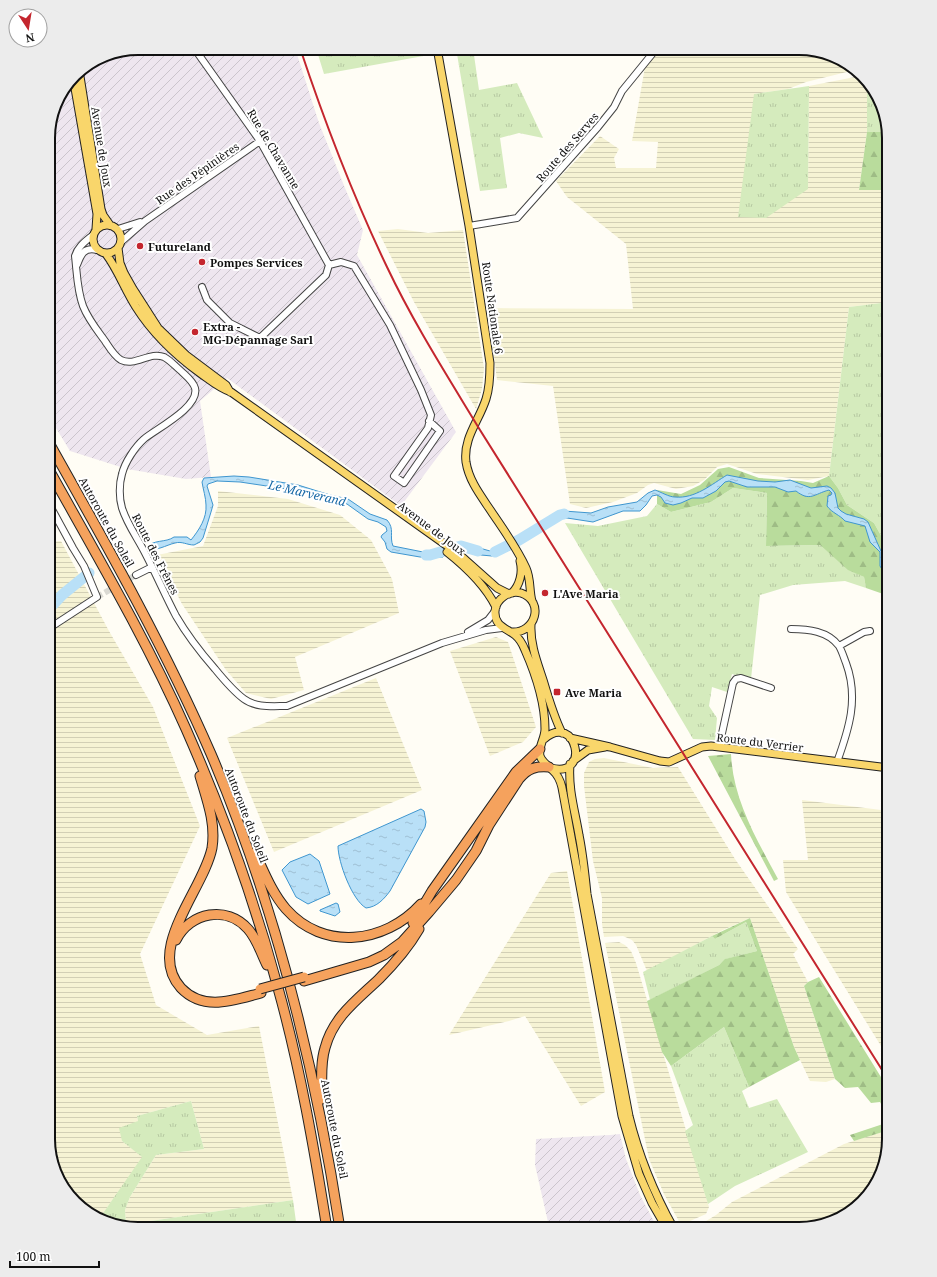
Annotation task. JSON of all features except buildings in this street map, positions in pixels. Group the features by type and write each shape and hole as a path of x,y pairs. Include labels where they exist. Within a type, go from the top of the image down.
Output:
{"highway":[{"name":"Autoroute du Soleil","path":"55,454 120,570 169,663 212,756 256,871 284,964 306,1049 321,1118 339,1222"},
{"path":"55,481 134,624 158,671 208,780 231,841 253,904 279,990 305,1105 326,1222"},
{"path":"185,728 209,805 213,822 213,838 210,856 205,870 172,940 169,951 171,968 182,989 190,996 202,1001 219,1003 360,965 384,955 402,942 456,880 472,857 489,825 519,778 532,768 541,766 550,767"},
{"path":"304,979 374,956 387,949 400,939 414,922 432,891 516,772 540,749"},
{"path":"233,809 270,884 282,903 298,920 320,932 350,938 379,933 391,928 408,916 432,891"},
{"path":"321,1118 323,1057 333,1026 346,1009 379,979 403,952 429,912"},
{"path":"260,991 217,999 206,998 189,990 178,977 174,963 174,947 181,932 194,920 207,915 221,914 236,919 247,928 253,936 279,990"}],"main road":[{"name":"Route Nationale 6","path":"438,55 469,226 490,363 490,381 486,399 469,434 465,448 466,462 469,475 475,487 508,537 528,574 532,602"},
{"name":"Avenue de Joux","path":"80,78 101,209 110,225"},
{"name":"Avenue de Joux","path":"75,84 96,214 95,232"},
{"path":"110,225 118,229 122,237 120,245 113,252 106,254 97,250 93,242 95,232 100,226 110,225"},
{"name":"Avenue de Joux","path":"120,245 118,257 124,272 143,306 158,328 186,355 226,385 230,392"},
{"name":"Avenue de Joux","path":"106,254 114,265 136,307 167,346 221,389 230,392 366,489 394,514 460,555 497,588 510,593"},
{"name":"Avenue de Joux","path":"439,543 478,580 489,595 495,609"},
{"name":"Route Nationale 6","path":"510,593 516,589 520,578 521,564 518,554"},
{"path":"562,733 536,659 532,640 531,625 535,613 532,602 526,595 516,592 510,593 498,602 495,609 497,620 502,628 511,632 522,644 539,688 546,731 540,749 541,757 556,774 563,793 624,1113 639,1174 652,1203 663,1222"},
{"path":"511,632 522,631 531,625"},
{"path":"544,739 552,733 562,733 573,741 576,749 570,772 572,803 583,857 587,894 624,1113 634,1135 644,1169 670,1222"},
{"name":"Route du Verrier","path":"570,738 610,747 660,762 669,762 702,747 719,747 882,767"},
{"name":"Route du Verrier","path":"572,763 588,750 610,747"},
{"path":"550,767 559,769 572,763"}],"street":[{"name":"Rue de Chavanne","path":"199,55 260,141 329,265"},
{"name":"Route des Serves","path":"469,226 517,218 598,127 614,107 622,91 651,55"},
{"name":"Rue des Pépinières","path":"120,245 145,220 260,141"},
{"name":"Rue des Pépinières","path":"118,229 145,220"},
{"name":"Route des Frênes","path":"95,232 81,245 75,256 79,291 84,308 120,360 128,362 155,356 164,357 194,383 195,387 195,395 192,402 140,443 123,470 121,476 120,495 122,509 177,617 200,652 230,687 245,700 264,706 287,706 462,636 502,628"},
{"path":"76,266 83,252 88,249 97,250"},
{"path":"202,287 207,300 230,323 260,338 326,275 329,265 341,262 354,266 390,325 421,390 431,415 429,421 428,428 394,476 404,483 440,430 429,421"},
{"path":"55,515 84,566 97,597 55,624"},
{"path":"136,575 152,567"},
{"name":"Route des Frênes","path":"462,636 488,620 495,609"},
{"path":"792,629 808,629 830,638 839,646 850,674 853,692 851,714 846,736 837,762"},
{"path":"839,646 864,632 870,632"},
{"path":"719,747 733,683 736,679 741,678 771,688"}],"shaded area":[{"path":"132,55 297,55 319,123 363,230 357,255 456,432 401,506 227,378 200,401 211,477 186,479 127,469 70,451 55,426 55,132 61,106 66,96 79,79 96,66 106,61"},
{"path":"655,55 805,55 831,61 849,71 806,82 788,89 754,94 808,189 809,86 856,77 867,90 867,132 859,190 882,190 882,303 849,307 829,476 808,480 757,474 727,464 717,467 704,480 693,486 676,489 654,483 648,485 637,493 613,502 586,508 570,504 553,386 497,380 488,308 633,309 626,244 567,197 556,181 600,136 619,149 614,158 616,168 656,168 658,142 632,141 645,67"},
{"path":"398,229 428,233 463,230 484,368 482,389 476,409 414,302 378,231"},
{"path":"218,491 288,499 340,515 371,540 392,579 399,613 295,657 304,690 271,699 246,693 226,670 182,604 157,555 203,546 218,506"},
{"path":"55,541 61,541 109,631 153,707 200,826 140,954 156,1005 207,1035 259,1026 293,1200 144,1222 126,1221 125,1210 130,1197 156,1155 204,1149 191,1101 137,1116 138,1121 122,1141 143,1157 102,1214 87,1205 79,1198 66,1181 61,1171 55,1139"},
{"path":"496,637 508,642 536,727 523,742 490,756 450,651"},
{"path":"376,678 422,790 274,852 227,738"},
{"path":"604,758 653,768 678,767 735,859 798,949 793,954 808,982 804,986 835,1079 826,1082 810,1081 794,1047 750,918 723,930 647,971 636,945 632,940 623,936 604,937 602,924 602,898 593,861 584,786 584,773 589,762 595,759"},
{"path":"802,800 882,810 882,1048 786,892 783,860 808,860"},
{"path":"567,871 605,1092 581,1106 525,1016 449,1035 551,873"},
{"path":"619,942 625,945 631,951 636,963 709,1207 706,1214 688,1222 679,1222 664,1194 649,1159 605,943"},
{"path":"882,1132 879,1161 871,1181 858,1198 841,1211 821,1219 799,1222 704,1222 732,1202 844,1144"},
{"path":"620,1134 626,1159 640,1195 654,1222 548,1222 535,1165 536,1139"}],"green space":[{"path":"318,55 429,55 324,74"},
{"path":"457,55 474,55 479,90 517,83 543,138 519,133 500,138 507,188 480,191"},
{"path":"809,86 808,189 766,218 738,217 754,94"},
{"path":"867,90 876,106 881,132 867,132"},
{"path":"867,132 881,132 882,190 859,190"},
{"path":"882,303 882,537 874,523 847,505 838,488 829,476 849,307"},
{"path":"729,467 759,478 813,483 829,476 838,488 847,505 874,523 882,537 882,594 866,588 864,577 848,570 820,545 766,546 767,493 733,488 711,502 671,512 657,504 657,490 681,494 700,485 718,469"},
{"path":"733,488 767,493 766,546 820,545 848,569 864,577 866,588 845,581 793,585 760,595 751,679 732,674 727,692 712,687 709,706 717,718 715,740 693,739 565,523 598,526 647,516 657,504 671,512 711,502"},
{"path":"731,754 736,787 741,803 754,834 778,879 774,881 708,756"},
{"path":"750,918 794,1047 800,1060 749,1087 724,1027 671,1066 662,1052 647,1001 719,965 725,959 757,951 746,922 715,939 712,936"},
{"path":"746,922 757,951 726,959 719,965 650,1000 643,972 712,936 715,939"},
{"path":"819,977 882,1079 882,1106 880,1102 871,1103 858,1087 845,1088 835,1079 804,986 808,982"},
{"path":"724,1027 749,1087 742,1091 749,1108 777,1099 808,1152 735,1186 708,1204 685,1131 693,1125 671,1066"},
{"path":"191,1101 204,1149 156,1155 130,1197 125,1210 126,1221 102,1214 142,1157 122,1141 119,1128 138,1121 137,1116"},
{"path":"882,1124 882,1132 854,1141 850,1135"},
{"path":"293,1200 296,1222 144,1222"}],"water":[{"path":"727,475 758,481 775,482 790,480 811,488 827,486 835,493 838,508 841,511 864,519 868,522 882,553 882,569 880,566 880,552 870,542 865,526 845,521 827,506 828,496 832,493 829,490 809,497 796,491 788,492 775,487 747,487 729,481 725,482 716,491 703,498 692,498 673,505 665,503 661,497 657,495 652,496 640,511 623,511 593,522 567,518 559,519 552,523 549,517 564,511 591,513 608,507 637,502 648,493 655,490 673,497 682,497 689,496 703,490"},
{"path":"234,476 298,485 348,499 370,514 387,520 391,526 393,546 428,553 435,549 443,555 443,557 420,557 391,552 387,549 385,542 381,537 387,531 386,527 378,522 368,519 347,504 326,500 300,491 240,482 217,481 208,484 207,486 213,505 203,538 200,542 194,545 178,543 157,549 147,548 152,543 174,537 187,537 191,540 200,528 205,515 206,502 202,482 204,478"},
{"path":"532,528 535,533 519,544 515,538"},
{"path":"507,544 510,550 492,556 481,555 464,548 464,546 469,545 490,551"},
{"path":"421,809 424,811 426,822 425,827 390,891 383,900 366,908 361,904 351,889 343,871 338,846"},
{"path":"310,854 319,861 330,894 308,904 296,897 282,870 290,862"},
{"path":"336,903 338,904 340,912 335,916 320,911 320,910"}],"waterway":[{"name":"Le Marverand","path":"495,552 564,514"},
{"name":"Le Marverand","path":"426,555 461,546 478,551"},
{"name":"Le Marverand","path":"55,602 89,573"}],"tunnel":[{"path":"97,597 136,575"}],"railway":[{"path":"302,55 319,104 351,186 397,288 420,330 480,430 882,1070"}],"place":[{"name":"Futureland","path":"140,246"},
{"name":"Pompes Services","path":"202,262"},
{"name":"Extra - MG-Dépannage Sarl","path":"195,332"},
{"name":"L'Ave Maria","path":"545,593"},
{"name":"Ave Maria","path":"557,692"}]}
